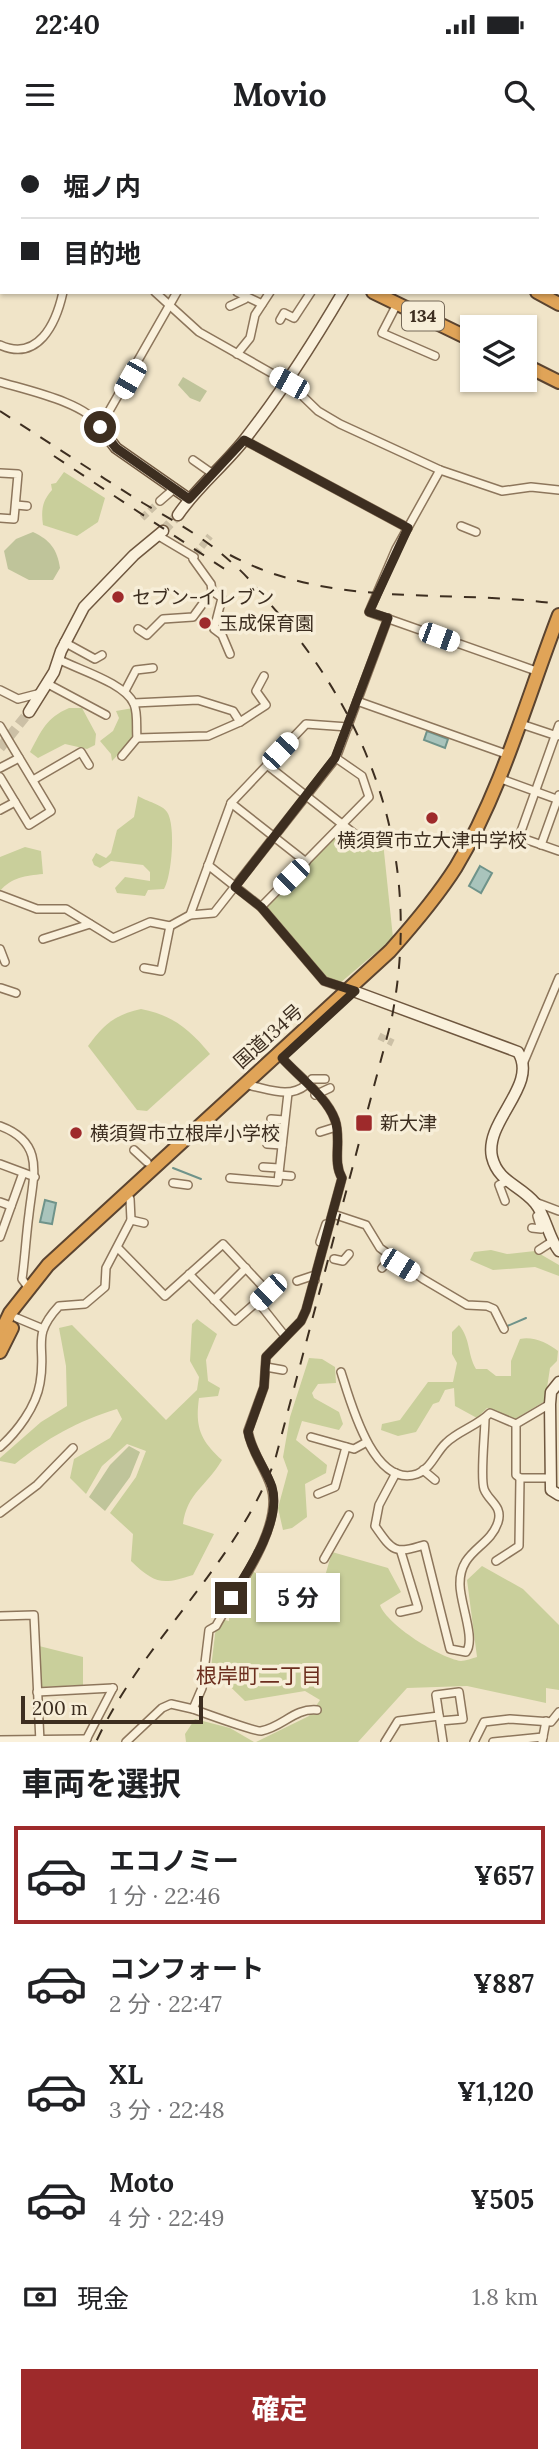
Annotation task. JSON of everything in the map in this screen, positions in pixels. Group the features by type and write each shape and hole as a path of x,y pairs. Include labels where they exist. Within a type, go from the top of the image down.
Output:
{"highway":[{"name":"134","path":"377,294 460,334"},
{"name":"134","path":"394,294 460,326"},
{"path":"541,294 559,304"},
{"path":"537,363 559,374"},
{"path":"537,371 559,382"},
{"name":"国道134号","path":"0,1352 6,1325 30,1291 80,1234 352,990 396,956 445,896 485,825 504,780 559,615"},
{"name":"国道134号","path":"30,1291 352,990 390,951 440,892 470,842 540,673 559,634"}],"street":[{"path":"0,345 20,351 35,344 54,322 62,294"},
{"path":"157,294 199,332 289,383 327,417 440,470 502,491 531,487 559,490"},
{"path":"100,427 176,294"},
{"path":"237,355 250,338 255,315 269,294"},
{"path":"280,320 284,313 294,318 311,294"},
{"path":"316,294 320,296"},
{"path":"178,515 189,499 244,440 289,383 342,294"},
{"path":"230,306 241,295 262,304"},
{"path":"397,304 382,333 435,356"},
{"path":"0,382 71,405 96,419 116,448 189,499"},
{"path":"244,440 408,528"},
{"path":"193,460 213,474"},
{"path":"440,470 408,528 369,612 540,673"},
{"path":"0,472 18,474 14,519 0,518"},
{"path":"160,501 174,488"},
{"path":"16,505 27,506"},
{"path":"461,526 475,532"},
{"path":"29,712 45,688 64,642 84,607 160,533 194,557 211,584 212,591 193,617 163,620 147,635 138,629"},
{"path":"212,591 221,595 223,601 214,629 222,635 230,654"},
{"path":"0,895 37,909 65,909 114,942 150,922 170,926 190,915 214,913 335,758 388,618"},
{"path":"64,642 95,659 102,655"},
{"path":"58,659 125,691 134,703 137,738 122,756"},
{"path":"125,691 136,670 153,668"},
{"path":"137,738 208,736 240,722 266,705 256,691 264,676"},
{"path":"0,690 18,699 45,688 106,715"},
{"path":"134,703 198,701 233,711 240,722"},
{"path":"357,701 506,754"},
{"path":"190,915 232,803 306,724 348,727"},
{"path":"524,725 557,737"},
{"path":"559,725 557,737 534,791 519,836 559,851"},
{"path":"0,726 51,811 29,825 0,777"},
{"path":"33,780 82,752 89,765"},
{"path":"0,768 19,758"},
{"path":"261,907 369,795 362,776 335,758"},
{"path":"267,765 361,839"},
{"path":"504,780 558,798 541,845"},
{"path":"0,810 15,802"},
{"path":"232,803 306,862"},
{"path":"208,865 261,907 324,981 508,1047 518,1052 523,1064"},
{"path":"43,939 90,924"},
{"path":"144,968 161,971 170,926"},
{"path":"0,949 5,962"},
{"path":"559,978 523,1064 514,1099 495,1128 491,1140 492,1158 499,1174 534,1203 559,1211"},
{"path":"3,987 16,993"},
{"path":"193,1709 202,1688 209,1630 216,1626 270,1532 274,1498 248,1432 264,1382 266,1357 303,1317 316,1281 342,1178 336,1167 336,1127 326,1104 315,1094 309,1082 282,1058"},
{"path":"252,1086 288,1093 297,1092 309,1082 325,1079"},
{"path":"315,1094 330,1088"},
{"path":"278,1179 288,1093"},
{"path":"271,1119 284,1120"},
{"path":"0,1126 13,1131 26,1143 33,1157 35,1177 22,1279 30,1291"},
{"path":"320,1132 336,1127"},
{"path":"267,1144 282,1145"},
{"path":"134,1150 147,1162"},
{"path":"0,1164 35,1177"},
{"path":"263,1167 278,1179"},
{"path":"0,1237 23,1173"},
{"path":"230,1178 278,1179 291,1176"},
{"path":"505,1201 499,1185 507,1181"},
{"path":"173,1183 188,1185"},
{"path":"0,1447 20,1429 38,1391 42,1365 41,1328 59,1306 85,1304 105,1287 106,1268 131,1220 130,1199"},
{"path":"0,1202 11,1206"},
{"path":"534,1203 559,1251"},
{"path":"320,1242 333,1213"},
{"path":"333,1213 366,1225 380,1248 467,1305 494,1309 504,1329"},
{"path":"532,1227 541,1229 537,1216 540,1215"},
{"path":"131,1220 144,1223"},
{"path":"539,1250 553,1241"},
{"path":"118,1248 165,1296 189,1274 223,1244 268,1292 235,1321 189,1274"},
{"path":"334,1259 343,1261 349,1254"},
{"path":"382,1268 392,1257"},
{"path":"214,1300 246,1268"},
{"path":"297,1281 312,1276 316,1281"},
{"path":"435,1296 437,1285"},
{"path":"257,1302 285,1336"},
{"path":"6,1325 41,1328"},
{"path":"265,1367 283,1370"},
{"path":"341,1371 366,1443 396,1473 410,1475 423,1471 445,1443 490,1413 516,1424"},
{"path":"256,1393 264,1382"},
{"path":"559,1382 551,1392 550,1404 551,1490 559,1495"},
{"path":"516,1424 550,1404"},
{"path":"401,1552 424,1545 450,1649 462,1653 469,1651 471,1637 464,1615 459,1576 463,1562 495,1531 499,1516 498,1507 484,1490 485,1418"},
{"path":"516,1424 516,1475 520,1478 551,1478"},
{"path":"311,1437 354,1449 366,1443"},
{"path":"318,1494 334,1487 346,1447"},
{"path":"0,1513 51,1475 73,1448"},
{"path":"423,1471 435,1480"},
{"path":"396,1473 379,1505 375,1526 401,1552 418,1608 400,1612"},
{"path":"500,1561 519,1546 520,1478"},
{"path":"324,1559 349,1515"},
{"path":"0,1616 34,1615 39,1741"},
{"path":"0,1740 86,1740 113,1688 37,1692"},
{"path":"385,1742 398,1721 439,1719 463,1719 459,1692 436,1695 439,1719 443,1742"},
{"path":"125,1742 139,1733 162,1708 171,1704 258,1732 276,1726 299,1712 317,1710"},
{"path":"474,1742 484,1722 510,1719 551,1721 559,1712"},
{"path":"493,1742 543,1739 545,1721"}],"green space":[{"path":"183,377 207,391 200,402 190,398 178,385"},
{"path":"64,472 105,498 98,522 77,536 43,525 43,506 52,490 51,484 56,483"},
{"path":"33,532 44,538 57,555 60,568 53,580 29,580 8,569 4,551 16,539"},
{"path":"69,708 82,708 96,734 95,745 87,749 65,744 38,758 30,752 42,731 55,716"},
{"path":"133,708 134,738 112,761 111,754 100,741 113,731 119,718 116,711"},
{"path":"138,796 165,810 171,828 172,850 167,882 164,889 148,890 145,896 117,893 115,888 125,877 150,881 150,872 143,865 111,861 100,868 94,865 92,860 96,853 106,858 111,853 117,830 134,817"},
{"path":"341,829 367,845 383,842 393,938 340,983 325,977 262,906"},
{"path":"25,847 41,851 43,874 14,880 0,891 0,857"},
{"path":"141,1009 162,1015 180,1025 210,1054 147,1111 137,1110 88,1046 111,1021"},
{"path":"491,1250 507,1254 535,1251 559,1265 559,1276 535,1267 493,1270 470,1260 474,1252"},
{"path":"197,1319 217,1334 206,1360 208,1381 220,1388 218,1396 199,1398 198,1417 204,1439 222,1460 193,1497 183,1524 214,1534 193,1575 166,1581 146,1574 131,1561 133,1534 110,1513 136,1477 146,1451 127,1444 102,1466 86,1494 70,1478 74,1459 110,1438 122,1419 117,1409 63,1431 15,1464 0,1461 0,1458 41,1422 67,1406 66,1366 59,1328 72,1325 166,1420 197,1390 199,1377 190,1361 192,1324"},
{"path":"459,1325 476,1369 487,1369 496,1376 511,1376 511,1361 520,1339 540,1341 558,1351 557,1361 550,1368 545,1401 515,1419 487,1408 477,1418 455,1406 454,1388 445,1390 416,1432 398,1436 381,1430 382,1424 400,1420 428,1382 453,1382 457,1363 452,1354 452,1332"},
{"path":"309,1358 322,1359 335,1367 336,1383 318,1384 312,1393 314,1398 339,1412 343,1424 339,1430 302,1421 296,1440 327,1465 326,1473 305,1484 307,1517 292,1528 283,1530 278,1508 288,1471 283,1457 290,1417"},
{"path":"129,1446 140,1452 130,1477 105,1511 89,1497 110,1465"},
{"path":"332,1552 388,1568 401,1592 380,1605 385,1613 415,1639 440,1654 461,1661 477,1657 467,1580 482,1566 523,1589 559,1625 559,1690 546,1688 546,1703 467,1686 407,1688 358,1742 256,1742 309,1716 320,1700 305,1691 245,1701 211,1668 217,1618 229,1621 229,1605 251,1571 278,1582 297,1579 313,1584 325,1576"},
{"path":"39,1646 83,1657 83,1685 41,1687"},
{"path":"195,1719 230,1728 254,1742 186,1742 185,1734"}],"water":[{"path":"427,731 448,739 445,748 424,740"},
{"path":"480,866 492,873 481,893 469,886"},
{"path":"45,1200 56,1203 52,1224 40,1222"}],"waterway":[{"path":"173,1168 201,1179"},
{"path":"505,1327 526,1318"}],"tunnel":[{"path":"142,518 160,501"},
{"path":"163,531 178,515"},
{"path":"195,555 210,536"},
{"path":"0,748 29,712"},
{"path":"379,1036 393,1043"}],"railway":[{"path":"0,411 211,545 244,574 278,613 313,658 342,705 366,754 384,804 395,856 400,910 399,965 391,1022 275,1460 258,1499 237,1535 138,1670 96,1742"},
{"path":"54,456 226,570"},
{"path":"230,555 269,572 309,584 392,594 559,604"}],"place":[{"name":"セブン-イレブン","path":"118,597"},
{"name":"玉成保育園","path":"205,623"},
{"name":"横須賀市立大津中学校","path":"432,818"},
{"name":"新大津","path":"364,1123"},
{"name":"横須賀市立根岸小学校","path":"76,1133"}],"district":[{"name":"根岸町二丁目","path":"259,1676"}],"route":[{"path":"100,427 116,448 189,499 244,440 408,528 369,612 388,618 335,758 235,887 261,907 271,922 324,981 355,991 282,1058 326,1104 334,1119 338,1142 336,1167 342,1178 316,1281 303,1317 266,1357 264,1387 255,1404 248,1436 274,1498 270,1532 258,1547 251,1565 231,1598"}]}
